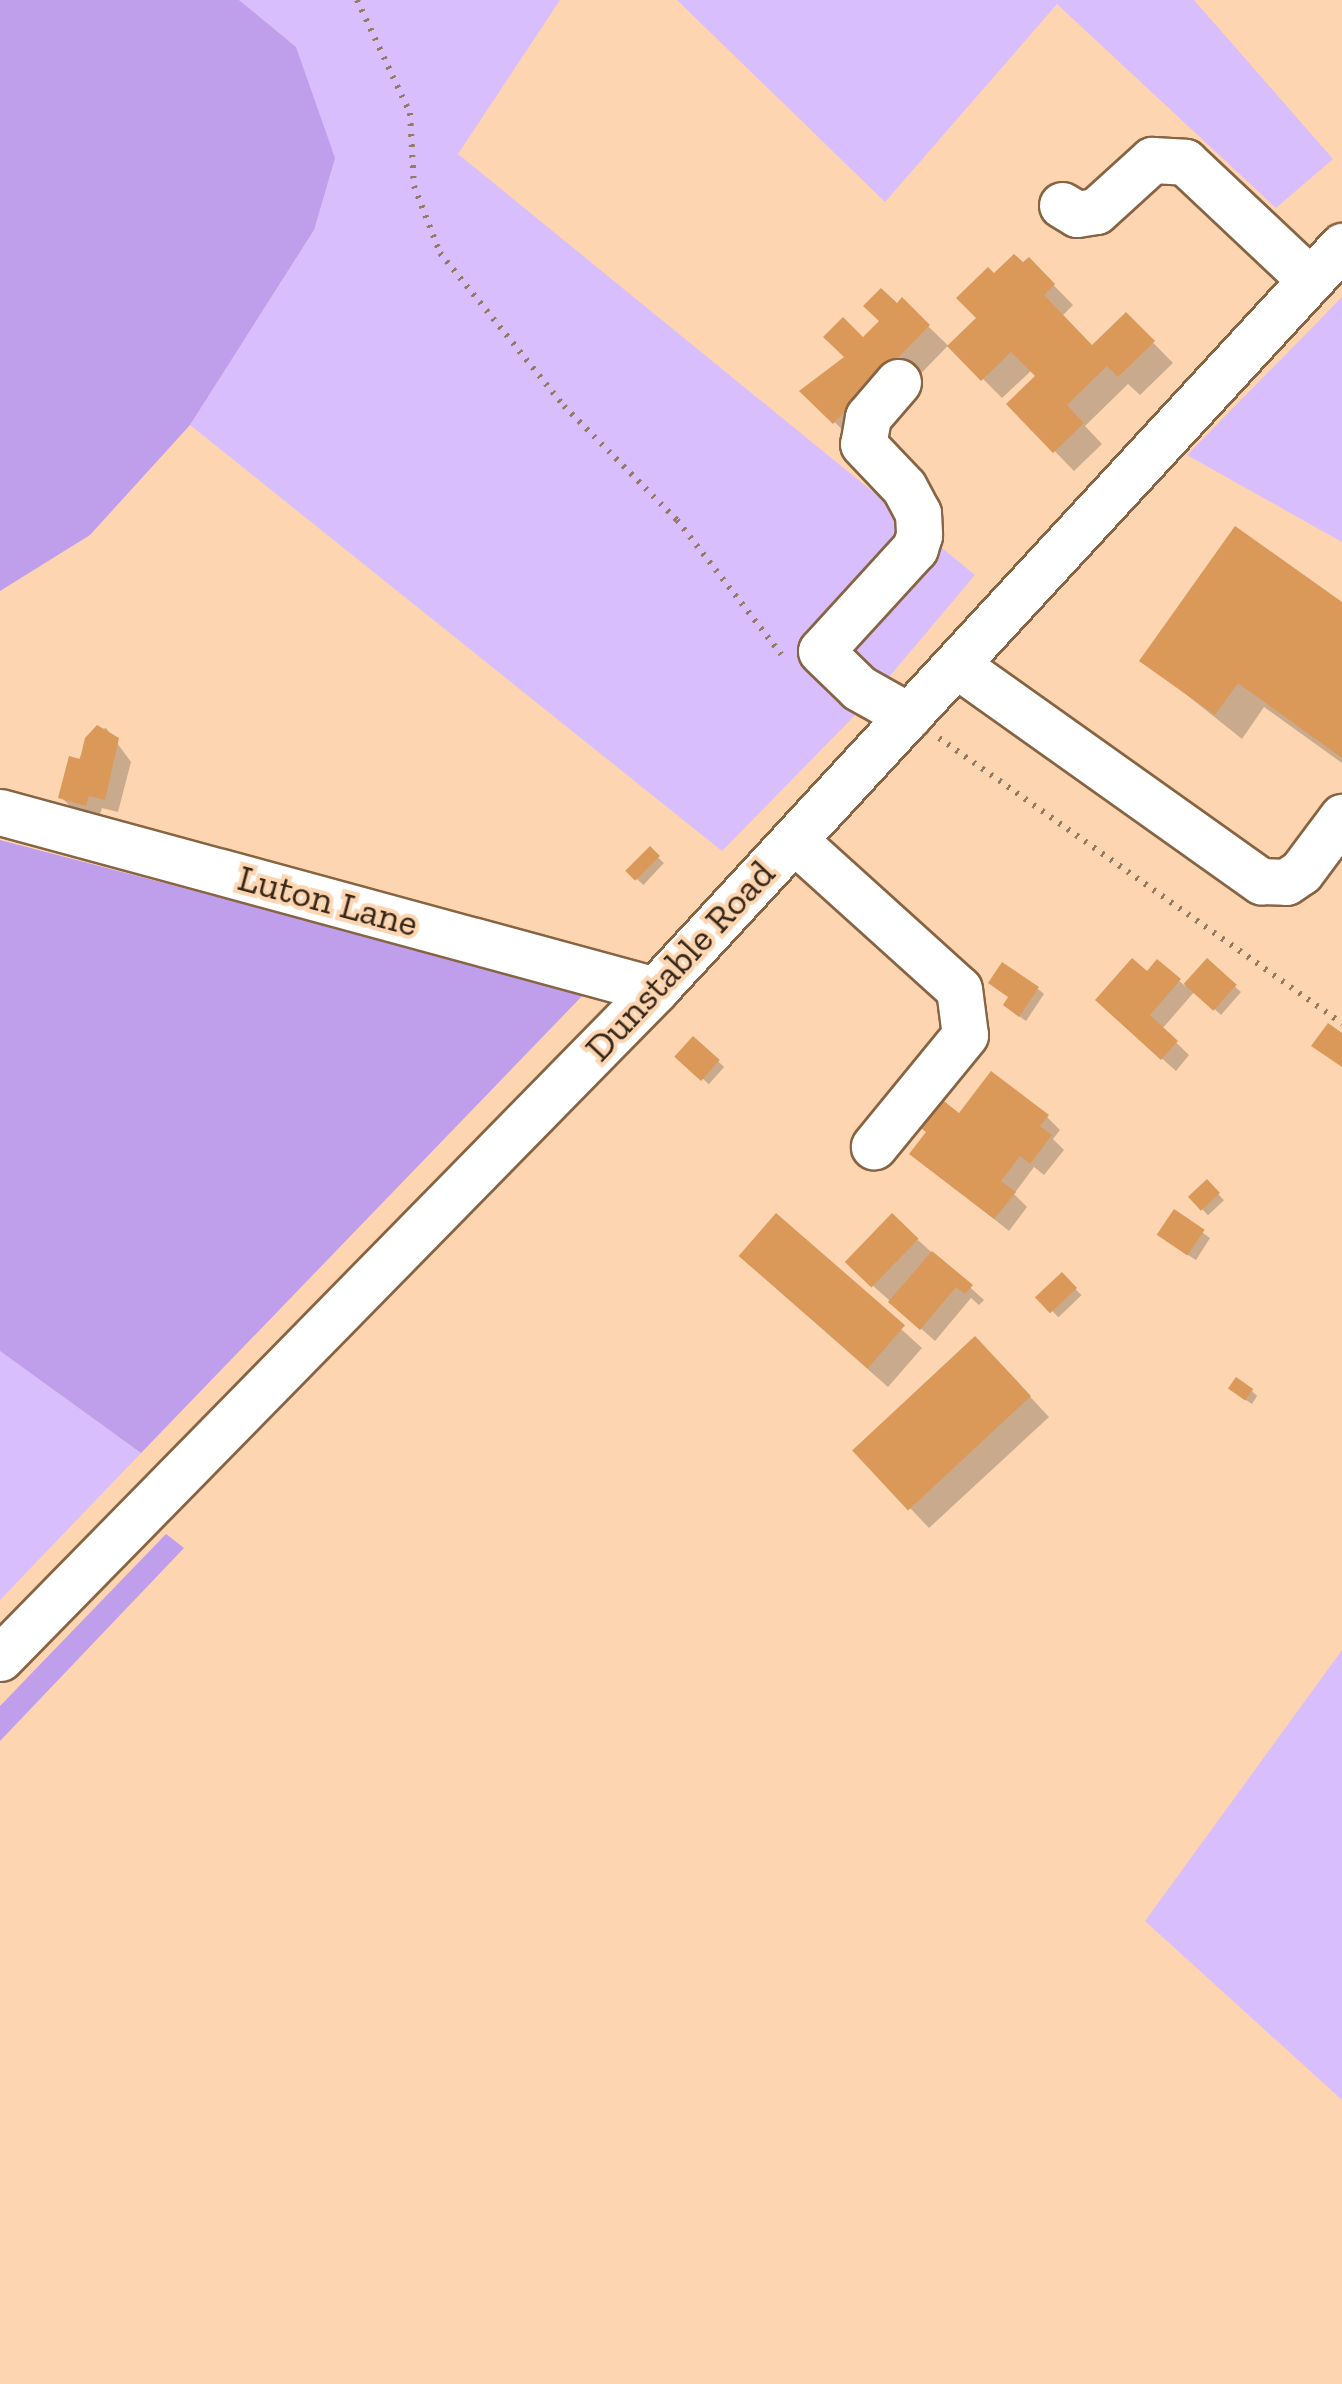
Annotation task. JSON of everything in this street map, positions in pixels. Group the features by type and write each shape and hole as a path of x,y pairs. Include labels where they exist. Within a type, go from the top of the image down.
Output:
{"street":[{"path":"1062,205 1077,214 1096,211 1152,160 1185,162 1310,280"},
{"name":"Dunstable Road","path":"0,1658 655,990 1342,246"},
{"path":"898,382 868,417 863,444 904,486 918,512 919,535 821,651 859,688 909,716"},
{"path":"958,666 1261,880 1286,882 1301,872 1342,817"},
{"name":"Luton Lane","path":"0,812 655,990"},
{"path":"794,840 959,989 965,1035 874,1146"}],"path":[{"path":"357,0 410,113 414,186 440,252 564,406 677,520 784,658"},
{"path":"909,716 1342,1023"}],"shaded area":[{"path":"0,0 239,0 296,47 335,158 314,230 190,425 90,535 0,591"},
{"path":"239,0 560,0 458,154 975,575 867,703 722,851 190,425 314,230 296,47"},
{"path":"677,0 1194,0 1333,159 1276,208 1057,4 885,202"},
{"path":"1342,297 1342,542 1187,455"},
{"path":"0,840 585,993 141,1453 0,1351"},
{"path":"0,1351 141,1453 0,1600"},
{"path":"166,1534 184,1548 0,1741 0,1706"},
{"path":"1342,1650 1342,2100 1145,1921"}],"building":[{"path":"1014,254 1023,262 1029,257 1055,284 1044,295 1092,345 1126,312 1155,341 1118,377 1107,366 1067,405 1084,423 1053,453 1006,404 1035,376 1011,352 981,381 947,346 976,318 956,298 988,267 994,273"},
{"path":"881,288 897,303 902,297 930,325 833,424 799,391 844,357 823,337 843,317 863,337 879,321 863,306"},
{"path":"1235,526 1342,602 1342,758 1238,683 1215,715 1139,661"},
{"path":"97,725 119,738 105,800 89,796 86,806 58,798 69,756 80,759 85,738"},
{"path":"650,846 660,856 635,881 625,871"},
{"path":"1132,958 1147,971 1157,959 1181,979 1150,1015 1178,1041 1161,1060 1095,1000"},
{"path":"1207,958 1237,985 1213,1011 1184,984"},
{"path":"1002,962 1039,987 1019,1017 1003,1005 1008,997 988,983"},
{"path":"1328,1023 1342,1033 1342,1067 1311,1046"},
{"path":"693,1036 720,1060 701,1081 674,1057"},
{"path":"991,1071 1049,1115 1040,1126 1052,1135 1030,1164 1020,1156 1001,1181 1016,1192 994,1219 909,1154 926,1132 913,1122 935,1094 959,1113"},
{"path":"1207,1179 1220,1193 1201,1211 1188,1197"},
{"path":"1174,1209 1205,1230 1187,1255 1157,1235"},
{"path":"776,1213 905,1325 868,1368 739,1256"},
{"path":"892,1213 919,1239 871,1288 845,1262"},
{"path":"932,1251 973,1285 965,1294 956,1287 920,1330 888,1302"},
{"path":"1062,1272 1077,1288 1050,1313 1035,1297"},
{"path":"975,1336 1031,1396 908,1511 852,1451"},
{"path":"1236,1377 1253,1389 1245,1401 1228,1388"}]}
